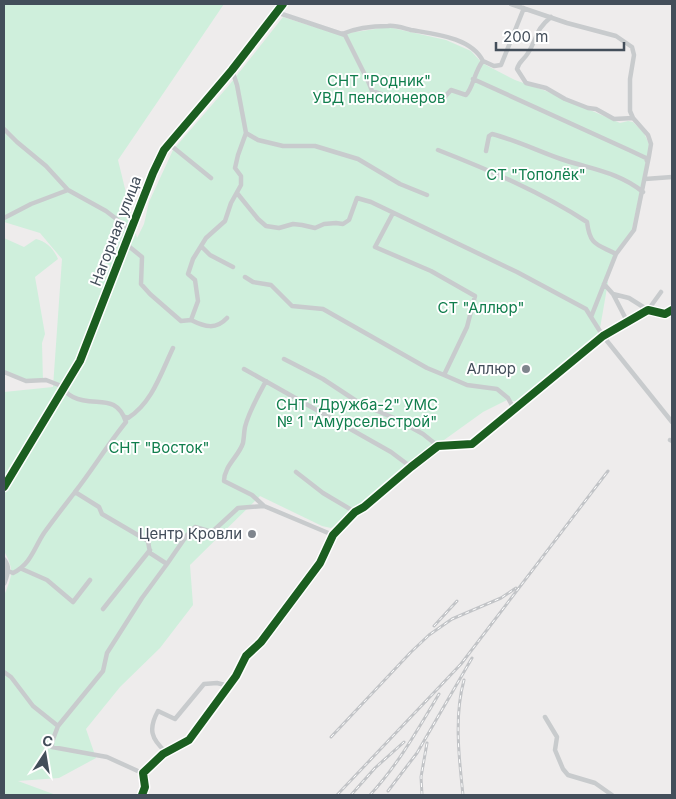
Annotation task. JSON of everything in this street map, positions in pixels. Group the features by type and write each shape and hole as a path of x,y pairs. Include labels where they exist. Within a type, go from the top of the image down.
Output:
{"street":[{"name":"Нагорная улица","path":"4,488 80,361 153,173 164,150 232,70 283,4"},
{"path":"511,4 616,36 632,47 634,55 631,68 630,99 633,118 648,135 651,144 634,230 616,254 591,317"},
{"path":"342,34 349,31 390,26 448,38 468,45 480,55 483,61 494,66 501,65 524,8"},
{"path":"276,12 346,35 372,91 402,101"},
{"path":"551,17 543,24 528,54 518,62 517,69 526,83 546,88 565,99 588,108 596,109 614,119 633,118"},
{"path":"440,101 450,90 466,94 469,92 473,79 483,61"},
{"path":"191,320 198,301 195,280 188,274 193,259 206,238 225,221 231,203 241,185 242,176 235,168 246,133 237,85 232,70"},
{"path":"473,79 646,158 647,161"},
{"path":"4,129 46,166 68,190 106,211 132,231"},
{"path":"246,133 258,140 283,146 315,146 358,159 400,184 428,194"},
{"path":"486,151 489,136 492,134 512,139 563,159 616,175 634,184 643,192"},
{"path":"169,144 211,178"},
{"path":"438,150 514,182 570,211 587,222 589,235 593,242 616,254"},
{"path":"644,179 672,177"},
{"path":"4,218 31,204 68,190"},
{"path":"238,193 258,219 266,226 279,228 293,224 314,228 324,224 343,224 349,220 357,198 371,202 517,272 586,309 603,336 672,422"},
{"path":"393,213 375,247 431,271 475,296 468,327 444,375"},
{"path":"126,244 142,257 142,284 150,294 181,320 191,320 216,327 227,318"},
{"path":"201,246 210,255 233,267"},
{"path":"244,277 253,282 271,285 292,306 323,309 428,368 467,385 497,389 508,398 514,409"},
{"path":"604,284 613,294 628,322"},
{"path":"142,795 145,787 143,773 166,752 190,740 236,676 246,656 260,642 320,562 332,535 355,512 364,508 438,446 472,444 603,336 648,310 662,292"},
{"path":"613,294 629,298 648,310 665,314 672,310"},
{"path":"125,417 128,418 138,411 148,400 173,348"},
{"path":"284,359 323,379 361,404 394,418 423,434 438,446"},
{"path":"244,369 391,452 411,467"},
{"path":"4,372 26,381 46,380 64,388 73,397 114,404 123,413 126,422 76,492 43,534 33,555 22,569 13,573 8,571"},
{"path":"266,381 249,414 244,428 243,443 224,476 224,481 252,495 264,506 332,535"},
{"path":"296,472 323,493 355,512"},
{"path":"76,492 99,507 102,514 148,541 150,553 167,564"},
{"path":"149,767 140,772 107,757 52,747 52,742 58,726 103,671 107,653 142,598 187,535 195,527 212,532 238,508 264,506"},
{"path":"103,609 150,550"},
{"path":"4,560 8,571 4,582"},
{"path":"22,569 47,580 73,602 90,580"},
{"path":"4,672 11,677 33,706 58,726"},
{"path":"166,752 157,744 153,737 152,728 158,711 175,719 204,684 217,683 229,686"},
{"path":"545,717 557,737 555,750 563,769 568,775 595,783 612,795"}],"green space":[{"path":"4,4 224,4 118,160 137,238 144,224 149,202 173,150 230,84 283,17 333,33 349,33 388,27 446,40 471,51 482,63 515,80 546,91 620,123 633,122 644,133 649,144 631,233 617,250 604,280 608,282 599,334 521,402 507,400 483,412 387,481 339,524 331,528 322,526 260,496 190,565 193,605 160,648 120,687 86,729 96,758 59,778 18,781 56,795 4,795 4,596 9,583 11,568 4,551 4,392 53,387 62,259 40,233 4,222"},
{"path":"4,238 24,247 36,239 40,240 49,246 58,259 35,277 45,334 42,343 43,382 31,382 4,374"}],"railway":[{"path":"337,795 461,664 608,471"},
{"path":"331,737 429,635 452,619 501,598 516,588"},
{"path":"434,626 457,601"},
{"path":"388,791 417,753 472,658"},
{"path":"463,795 458,722 464,680"},
{"path":"370,795 399,759 439,694"},
{"path":"351,795 375,768 404,742"},
{"path":"422,795 421,777 427,743"}],"cycle path":[{"path":"4,487 80,361 153,173 164,150 232,70 283,4"},
{"path":"142,795 145,787 143,773 163,754 189,740 236,676 246,656 261,642 320,563 333,535 355,512 364,507 438,446 472,444 603,336 648,310 665,314 672,310"}],"place":[{"name":"Аллюр","path":"526,369"},
{"name":"Центр Кровли","path":"252,534"}],"park label":[{"name":"СНТ \"Родник\" УВД пенсионеров","path":"379,90"},
{"name":"СТ \"Тополёк\"","path":"536,175"},
{"name":"СТ \"Аллюр\"","path":"481,308"},
{"name":"СНТ \"Дружба-2\" УМС № 1 \"Амурсельстрой\"","path":"357,414"},
{"name":"СНТ \"Восток\"","path":"159,448"}]}
